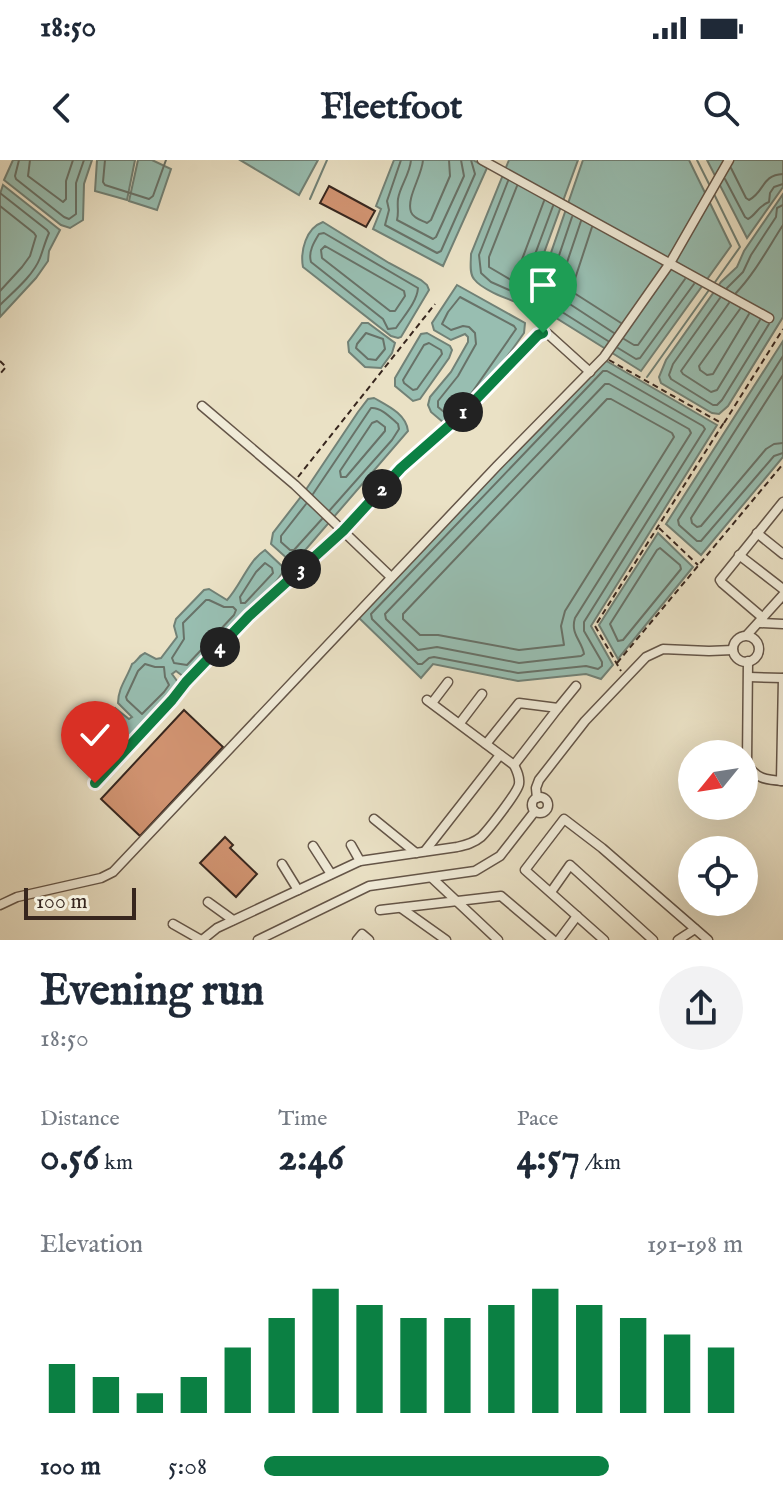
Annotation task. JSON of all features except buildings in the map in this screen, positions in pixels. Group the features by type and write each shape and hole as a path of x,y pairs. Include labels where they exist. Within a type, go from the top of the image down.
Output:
{"street":[{"path":"482,160 769,318"},
{"path":"0,905 17,897 101,878 113,872 604,357 670,263 729,160"},
{"path":"343,531 401,468 459,417 538,335 548,334 590,372"},
{"path":"202,406 295,485 391,577"},
{"path":"783,502 720,580 761,620 783,624"},
{"path":"757,533 782,551"},
{"path":"739,555 783,589"},
{"path":"747,635 757,642 759,650 756,658 748,661 740,660 733,646 783,595"},
{"path":"535,811 533,803 537,798 539,780 585,721 646,657 663,649 733,650"},
{"path":"748,661 747,763 752,772 763,780 782,781 783,678 749,677"},
{"path":"173,924 202,940 233,920 360,861 457,847 481,837 519,785 519,776 514,765 429,701 448,682"},
{"path":"514,765 576,686"},
{"path":"460,723 482,694"},
{"path":"486,744 519,703 558,708"},
{"path":"420,852 500,755"},
{"path":"535,811 543,813 549,805 546,799 537,798"},
{"path":"258,940 369,886 475,871 488,865 500,856 535,811"},
{"path":"374,819 420,852"},
{"path":"604,940 525,870 564,819 602,848 692,934 708,940"},
{"path":"351,845 360,861"},
{"path":"313,846 331,874"},
{"path":"282,864 298,890"},
{"path":"551,892 570,865 653,940"},
{"path":"432,878 498,940"},
{"path":"380,910 501,896 556,940 577,916"},
{"path":"208,902 233,920"},
{"path":"401,908 446,940"},
{"path":"357,940 362,934 369,940"},
{"path":"678,940 692,934"}],"path":[{"path":"295,485 302,471 435,304"},
{"path":"626,677 595,626 783,329"},
{"path":"604,357 723,424"},
{"path":"0,361 6,367 0,374"},
{"path":"616,663 783,464"},
{"path":"658,527 698,565"},
{"path":"95,783 249,616 343,531"}],"water":[{"path":"13,160 92,160 84,184 83,220 70,228 61,225 4,180"},
{"path":"97,160 135,160 127,200 95,191"},
{"path":"138,160 152,160 171,169 157,210 129,201"},
{"path":"240,160 318,160 299,195"},
{"path":"394,160 473,160 487,168 443,266 373,229 381,209 376,206"},
{"path":"509,160 578,160 526,302 521,304 483,287 472,277 471,271 471,254"},
{"path":"583,160 689,160 731,246 641,371 545,311 535,299"},
{"path":"707,160 783,160 783,187 747,238"},
{"path":"3,185 60,230 49,251 48,261 0,317 0,194"},
{"path":"783,194 783,317 728,406 719,414 712,413 661,383 659,377 666,360 721,282 737,267 744,251"},
{"path":"323,222 427,285 429,290 401,337 391,336 303,267 302,254 308,235"},
{"path":"457,285 525,323 524,333 456,428 451,429 431,412 428,405 430,397 451,372 468,342 465,334 451,340 434,330 432,323"},
{"path":"362,323 368,323 395,343 381,368 365,367 349,352 348,342"},
{"path":"427,333 452,350 420,399 413,401 395,386 395,378 421,334"},
{"path":"783,341 783,457 701,555 666,524"},
{"path":"603,359 717,425 591,626 613,665 601,679 586,674 518,681 433,664 421,678 358,617"},
{"path":"374,398 400,415 408,431 301,555 290,561 271,544 273,533 358,412 368,399"},
{"path":"658,533 693,567 618,659 599,625"},
{"path":"265,550 285,569 188,676 184,677 176,671 172,674 180,685 94,780 78,765 76,756 110,711 115,708 129,719 132,717 118,703 118,698 132,664 145,653 156,659 161,658 177,637 176,619 204,590 209,589 227,600 254,560"}],"waterway":[{"path":"310,199 327,160"},
{"path":"697,160 711,188"},
{"path":"713,285 740,247 714,194"},
{"path":"647,377 709,290"}],"route":[{"path":"95,783 249,616 343,531 401,468 459,417 543,333"}]}
